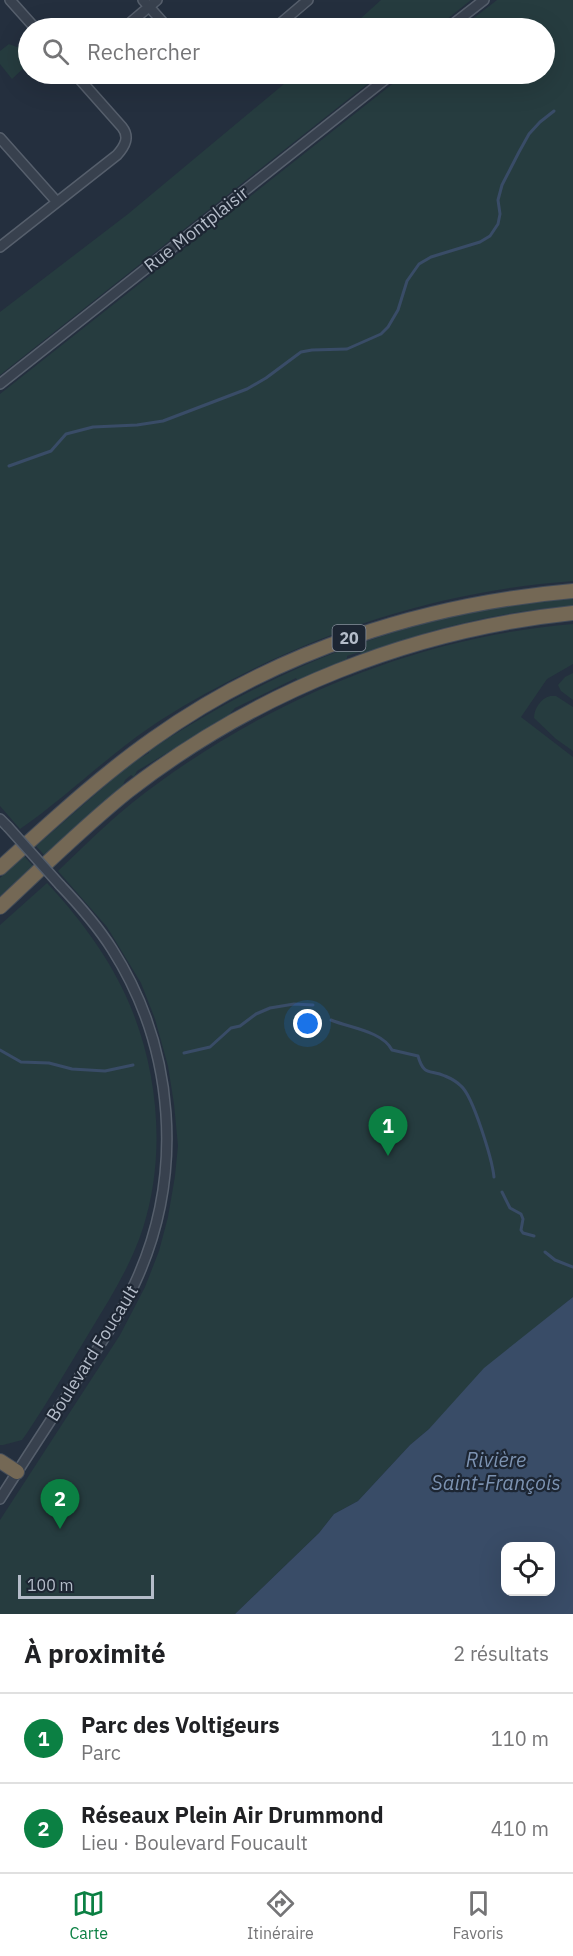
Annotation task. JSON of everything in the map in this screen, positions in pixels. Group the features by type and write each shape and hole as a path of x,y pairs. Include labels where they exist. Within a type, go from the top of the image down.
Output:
{"highway":[{"name":"20","path":"0,866 154,738 213,701 283,666 351,638 419,616 490,601 573,591"},
{"name":"20","path":"0,907 104,811 134,787 198,742 275,699 339,670 425,641 497,624 573,613"},
{"path":"0,1461 17,1472"}],"street":[{"path":"10,0 26,18"},
{"path":"133,18 146,3 157,0"},
{"path":"287,18 308,0"},
{"path":"461,18 484,0"},
{"path":"146,3 159,18"},
{"path":"0,247 117,155 126,141 125,131 84,84"},
{"name":"Rue Montplaisir","path":"0,384 379,84"},
{"path":"0,138 57,202"},
{"name":"Boulevard Foucault","path":"0,819 92,921 126,973 144,1012 156,1048 164,1087 167,1121 167,1159 158,1219 137,1280 115,1322 0,1499"}],"green space":[{"path":"381,0 471,0 448,18 361,18"},
{"path":"497,0 573,0 573,581 529,585 445,600 363,624 283,655 219,686 160,721 116,752 20,829 0,806 0,394 392,84 555,84 555,18 474,18"},
{"path":"9,44 17,47 18,73 12,79 0,64 0,51"},
{"path":"284,84 367,84 0,375 0,312 128,214"},
{"path":"573,598 573,606 519,612 439,629 362,654 359,652 347,656 347,660 297,680 296,678 235,708 228,716 137,771 134,777 131,775 45,856 36,846 129,765 149,751 250,691 300,667 403,630 457,616 514,605"},
{"path":"573,624 573,664 547,679 521,717 573,757 573,1297 522,1339 410,1445 358,1501 334,1514 319,1533 235,1614 0,1614 0,1520 120,1335 145,1287 159,1251 168,1217 178,1146 168,1066 155,1019 141,983 107,927 58,871 122,811 180,767 284,706 339,681 396,660 513,631"},
{"path":"573,673 573,700 561,691 558,685 565,677"},
{"path":"550,696 556,696 573,707 573,751 556,739 534,718 539,704"},
{"path":"24,856 33,866 0,896 0,878"},
{"path":"47,883 80,921 100,949 125,994 136,1021 152,1079 157,1140 155,1170 143,1228 119,1282 22,1440 0,1445 0,925"}],"water":[{"name":"Rivière Saint-François","path":"573,1297 573,1614 235,1614 319,1533 334,1514 358,1501 410,1445 429,1429 484,1368"}],"waterway":[{"path":"9,466 51,451 66,434 93,427 163,421 247,389 301,352 347,349 381,334 398,310 407,281 419,264 431,257 480,242 490,236 498,224 500,214 498,200 502,185 529,134 554,111"},
{"path":"184,1053 210,1047 231,1028 240,1026 256,1014 270,1008 294,1004 313,1005"},
{"path":"331,1020 373,1034 381,1038 392,1050 418,1056 425,1070 447,1077 461,1086 476,1114 494,1177"},
{"path":"0,1050 21,1062 49,1063 72,1069 105,1071 133,1065"},
{"path":"502,1192 510,1208 521,1214 523,1233 534,1236"},
{"path":"545,1252 555,1260 573,1267"}],"place":[{"name":"Parc des Voltigeurs","path":"388,1156"},
{"name":"Réseaux Plein Air Drummond","path":"60,1529"}]}
